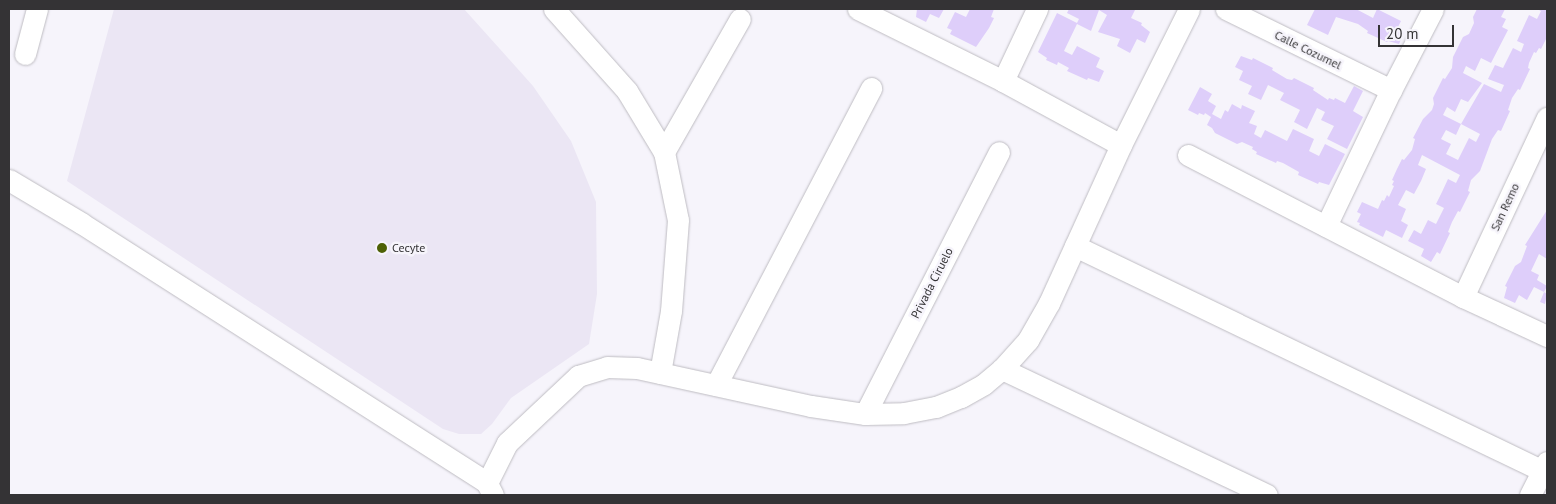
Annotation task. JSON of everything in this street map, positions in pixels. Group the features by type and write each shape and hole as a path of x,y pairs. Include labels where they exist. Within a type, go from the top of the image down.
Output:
{"street":[{"path":"24,54 38,9"},
{"path":"554,9 627,91 664,152 678,220 671,311 660,373"},
{"path":"1003,81 1037,9"},
{"path":"9,180 97,233 490,489 507,443 578,376 607,368 637,368 811,406 865,414 904,413 936,407 961,397 1002,369 1028,340 1049,303 1121,145 1189,9"},
{"name":"Calle Cozumel","path":"1226,9 1391,90"},
{"path":"1326,226 1391,90 1433,9"},
{"path":"864,10 1003,81 1121,145"},
{"path":"664,152 740,19"},
{"path":"716,385 870,88"},
{"name":"San Remo","path":"1463,297 1547,118"},
{"name":"Privada Ciruelo","path":"865,414 999,152"},
{"path":"1188,155 1463,297 1547,336"},
{"path":"1075,246 1545,466 1530,495"},
{"path":"1002,369 1267,495"}],"shaded area":[{"name":"Cecyte","path":"114,9 464,9 533,86 571,141 596,202 597,294 589,344 511,398 492,424 481,434 459,434 443,429 67,181"}],"building":[{"path":"917,9 944,9 939,18 930,14 926,22 916,17"},
{"path":"970,9 994,9 991,17 994,18 976,47 950,34 952,30 947,28 955,12 966,17"},
{"path":"1069,9 1133,9 1135,10 1131,18 1142,23 1141,25 1150,32 1145,43 1137,39 1130,53 1117,46 1120,39 1098,32 1107,15 1099,10 1091,31 1077,24 1064,51 1072,55 1077,46 1100,58 1096,67 1104,71 1099,82 1088,78 1087,80 1067,71 1069,68 1058,62 1057,65 1046,60 1047,58 1038,52 1057,13 1077,23 1079,19 1067,13"},
{"path":"1315,9 1356,9 1373,18 1377,9 1401,21 1397,29 1404,33 1399,44 1387,42 1367,33 1368,31 1358,24 1336,17 1328,35 1307,25"},
{"path":"1477,9 1505,9 1501,17 1506,19 1502,27 1508,30 1491,63 1481,58 1475,71 1466,66 1463,73 1482,83 1468,102 1461,99 1455,112 1447,107 1443,115 1461,124 1484,84 1501,92 1504,85 1488,79 1495,65 1503,68 1513,48 1521,52 1524,44 1517,41 1529,15 1537,19 1541,11 1537,9 1547,9 1547,37 1541,49 1539,48 1536,53 1534,52 1529,63 1528,68 1530,69 1520,90 1518,89 1512,98 1508,110 1510,111 1501,131 1498,130 1492,139 1480,171 1471,180 1468,191 1470,192 1460,212 1458,211 1452,222 1448,232 1450,233 1440,254 1437,252 1431,262 1421,256 1424,249 1408,241 1414,230 1421,234 1428,220 1436,224 1444,208 1436,204 1448,179 1456,183 1460,175 1422,155 1418,165 1426,169 1421,181 1414,194 1406,190 1398,205 1406,209 1401,221 1408,225 1402,238 1386,230 1383,237 1359,225 1360,223 1357,222 1361,214 1357,212 1362,202 1378,209 1382,200 1384,201 1387,195 1389,197 1394,186 1392,185 1394,181 1392,180 1397,169 1402,159 1404,160 1412,150 1415,139 1413,138 1423,119 1432,110 1433,98 1443,78 1445,79 1452,68 1453,57 1463,37 1469,34 1474,23 1473,17","holes":["1461,124 1480,134 1476,142 1469,138 1458,160 1446,154 1451,144 1441,139 1446,130 1456,135"]},
{"path":"1241,56 1252,60 1253,58 1273,68 1272,70 1287,79 1292,80 1294,78 1314,88 1313,90 1328,100 1329,98 1334,100 1335,98 1345,103 1354,86 1363,91 1353,111 1363,117 1347,149 1327,139 1334,126 1321,120 1325,112 1317,108 1307,129 1294,122 1300,110 1280,100 1284,93 1268,85 1261,100 1248,94 1252,86 1239,80 1243,71 1235,67"},
{"path":"1200,87 1212,94 1208,101 1216,106 1212,114 1221,119 1225,110 1228,112 1232,104 1241,109 1242,105 1255,111 1249,123 1257,126 1254,134 1261,138 1265,130 1287,141 1293,129 1314,139 1309,151 1319,156 1325,144 1345,154 1329,185 1319,182 1318,184 1298,175 1299,172 1283,163 1277,161 1276,163 1256,154 1257,152 1252,149 1253,147 1242,142 1237,144 1215,133 1207,125 1211,117 1205,113 1204,115 1199,113 1198,115 1188,110"},
{"path":"1547,210 1547,259 1539,254 1531,271 1539,275 1537,280 1547,286 1544,292 1534,287 1527,300 1519,295 1515,303 1504,298 1507,287 1505,286 1515,266 1521,262 1527,246 1525,245"},
{"path":"1544,292 1547,294 1545,304 1540,302"}],"place":[{"name":"Cecyte","path":"382,248"}]}
